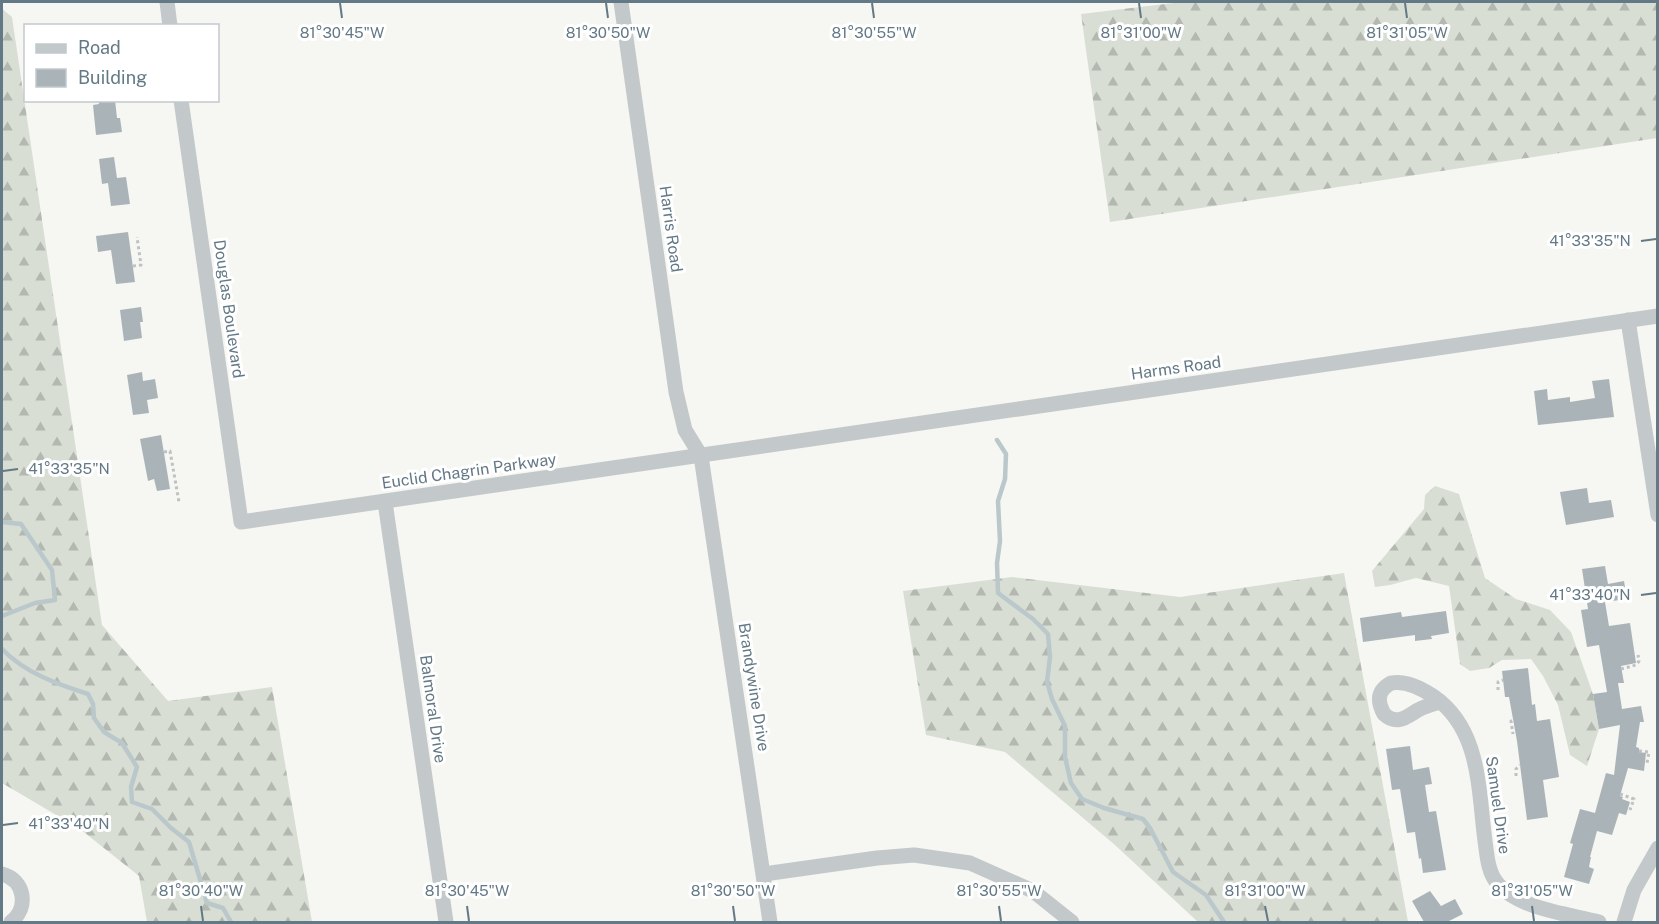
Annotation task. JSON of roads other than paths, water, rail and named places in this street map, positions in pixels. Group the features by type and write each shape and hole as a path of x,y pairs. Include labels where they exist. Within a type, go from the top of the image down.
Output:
{"street":[{"path":"167,2 171,24"},
{"name":"Harris Road","path":"621,2 676,392 685,430 701,456"},
{"name":"Douglas Boulevard","path":"181,102 242,522"},
{"name":"Harms Road","path":"701,456 1658,316"},
{"path":"1628,320 1658,515"},
{"name":"Euclid Chagrin Parkway","path":"242,522 701,456"},
{"name":"Brandywine Drive","path":"701,456 770,922"},
{"name":"Balmoral Drive","path":"385,502 446,922"},
{"name":"Samuel Drive","path":"1441,702 1464,728 1472,748 1488,863 1496,882 1511,895 1526,903 1599,922"},
{"path":"1624,922 1634,890 1658,848"},
{"path":"764,874 914,855 970,863 1033,891 1072,922"},
{"path":"2,874 14,881 22,895 21,911 11,922"}],"waterway":[{"path":"997,440 1006,454 1005,479 998,501 1000,541 997,563 998,593 1033,619 1048,634 1050,657 1047,682 1052,699 1065,726 1065,757 1071,783 1082,799 1143,819 1173,872 1206,895 1224,922"},
{"path":"2,522 21,524 52,570 55,600 35,603 2,616"},
{"path":"2,649 31,671 53,682 88,694 93,704 94,718 104,732 122,743 137,767 131,787 132,802 152,809 189,842 207,903 223,908 231,922"}]}
